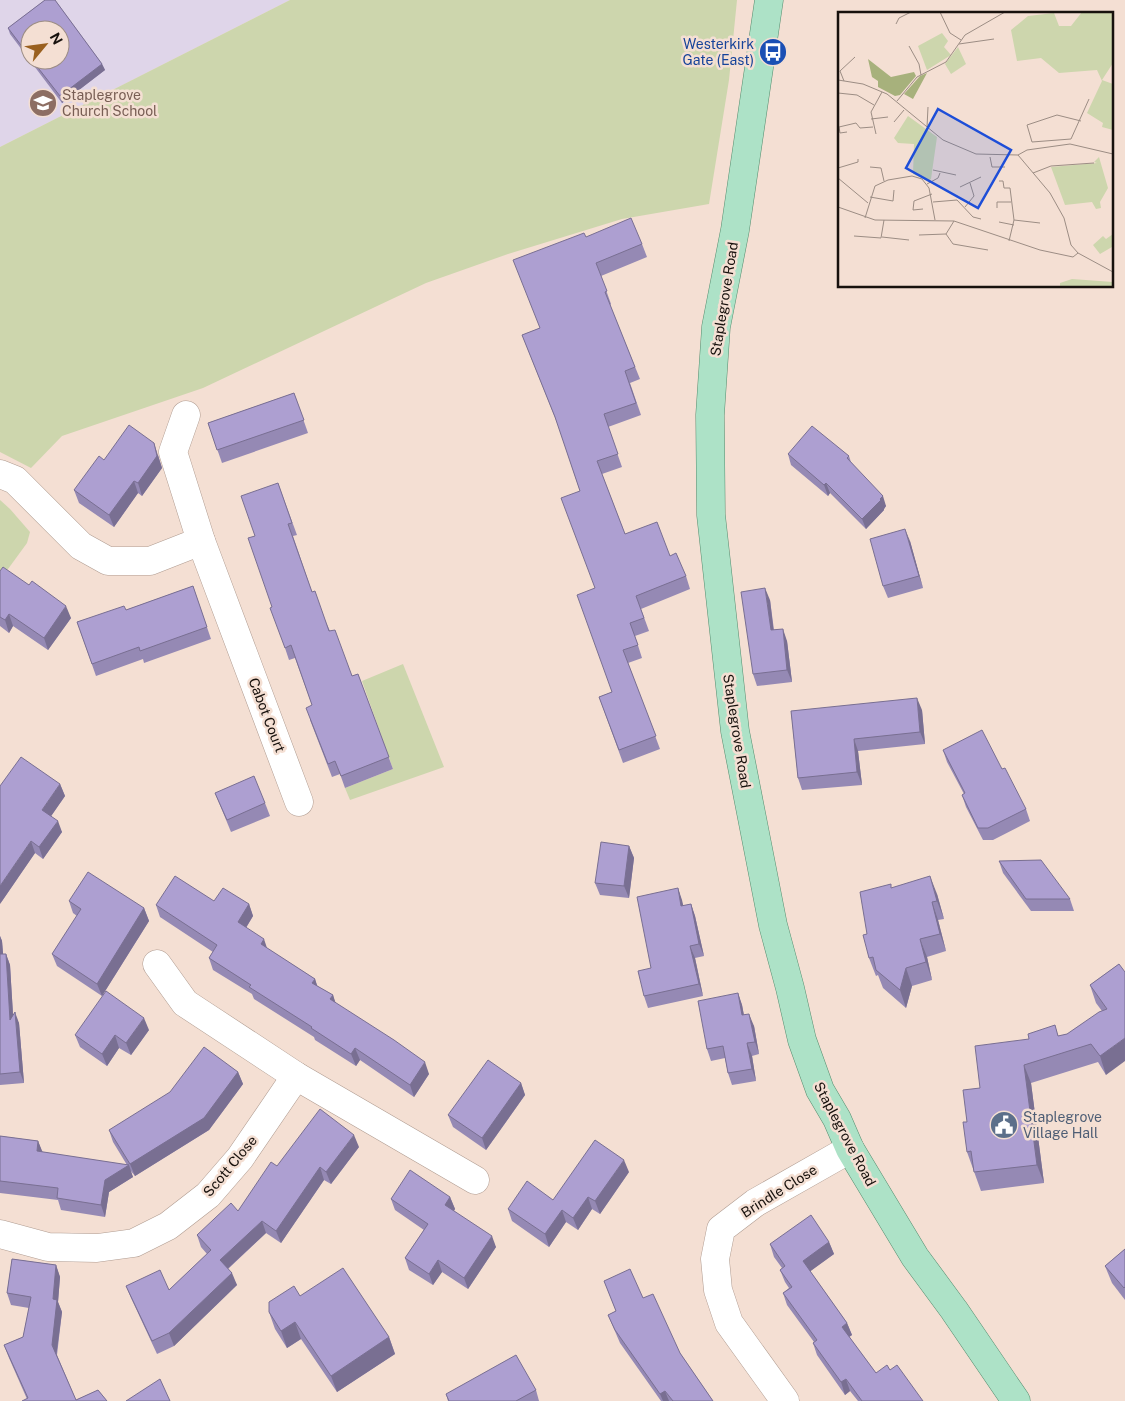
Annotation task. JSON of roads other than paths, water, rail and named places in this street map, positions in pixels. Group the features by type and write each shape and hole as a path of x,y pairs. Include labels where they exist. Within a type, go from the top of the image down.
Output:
{"main road":[{"name":"Staplegrove Road","path":"769,0 735,230 716,327 710,415 711,515 735,731 773,925 802,1040 820,1090 837,1119 850,1149 916,1257 1016,1401"}],"street":[{"name":"Cabot Court","path":"186,415 173,452 201,541 299,802"},
{"path":"0,474 15,480 81,546 108,560 150,561 201,541"},
{"path":"157,964 185,1003 296,1076 475,1180"},
{"name":"Scott Close","path":"0,1234 48,1246 97,1248 134,1243 168,1226 208,1195 240,1158 296,1076"},
{"name":"Brindle Close","path":"785,1401 728,1322 718,1290 715,1259 721,1229 755,1203 850,1149"}],"place":[{"name":"Westerkirk Gate (East)","path":"773,52"},
{"name":"Staplegrove Church School","path":"43,103"},
{"name":"Staplegrove Village Hall","path":"1004,1125"}]}
